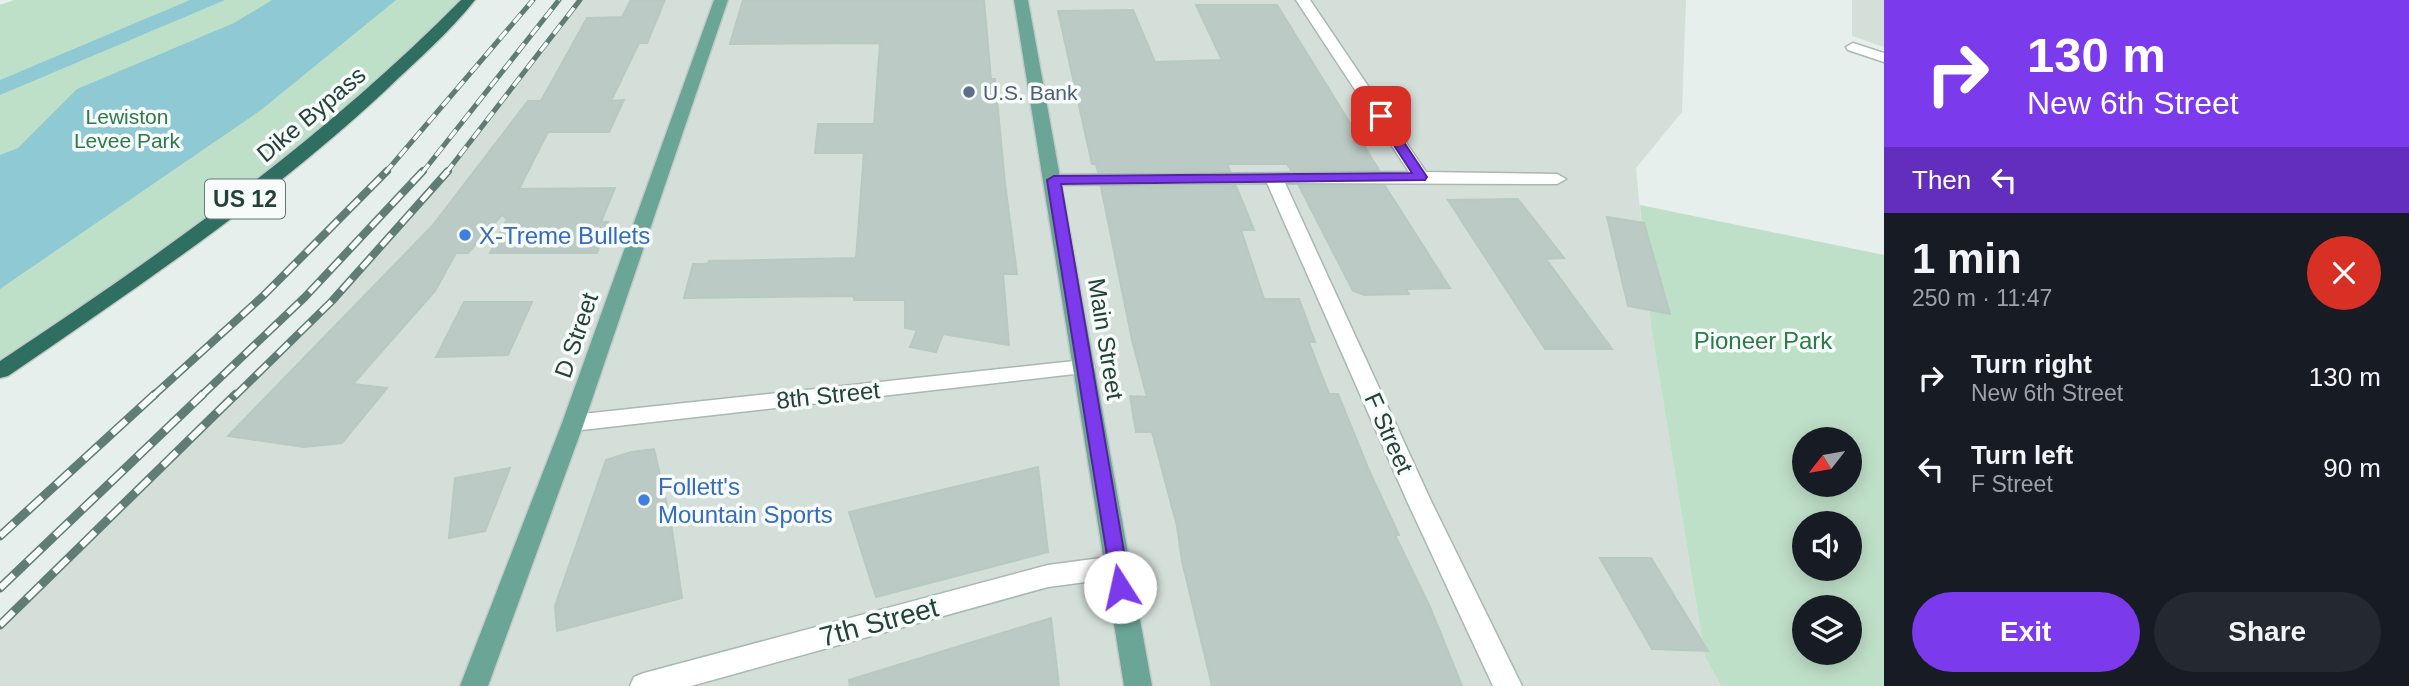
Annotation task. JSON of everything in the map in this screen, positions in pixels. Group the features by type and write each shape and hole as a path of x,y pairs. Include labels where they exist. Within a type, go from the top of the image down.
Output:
{"highway":[{"name":"Dike Bypass","path":"0,371 150,269 277,175 374,94 468,0"}],"main road":[{"name":"D Street","path":"474,686 573,423 721,0"},
{"name":"Main Street","path":"1021,0 1054,180 1138,686"}],"street":[{"path":"1303,0 1421,177"},
{"path":"1853,47 1884,58"},
{"path":"1054,180 1421,177 1557,180"},
{"name":"F Street","path":"1273,179 1419,501 1508,686"},
{"name":"8th Street","path":"573,423 1084,367"},
{"name":"7th Street","path":"644,686 1048,576 1116,566"}],"shaded area":[{"path":"580,0 1686,0 1682,112 1636,168 1651,326 1705,657 1721,686 0,686 0,625 332,301 442,178"},
{"path":"1852,0 1884,0 1884,47 1852,36"}],"green space":[{"name":"Lewiston Levee Park","path":"14,0 468,0 374,94 0,371 0,5"},
{"name":"Pioneer Park","path":"1640,205 1884,255 1884,686 1721,686 1705,657 1651,326"}],"water":[{"path":"190,0 225,0 0,95 0,80"},
{"path":"272,0 396,0 261,110 0,289 0,155 18,148 77,89 234,23"}],"building":[{"path":"631,0 665,0 647,43 639,43 611,101 624,100 609,132 548,132 519,189 615,188 601,222 608,222 597,253 490,253 507,219 502,215 468,253 456,253 435,291 353,384 387,388 342,443 304,447 228,436 433,225 528,101 541,101 587,18 622,17"},
{"path":"743,0 984,0 991,79 995,79 1017,274 1003,274 1009,345 943,334 936,352 910,347 917,330 905,328 905,300 854,300 854,296 684,298 693,264 708,264 709,261 856,258 864,153 815,153 818,124 874,124 880,43 730,44"},
{"path":"1196,5 1277,5 1379,170 1291,170 1287,164 1227,164 1230,171 1098,172 1096,164 1092,164 1058,11 1133,10 1155,62 1222,60"},
{"path":"1236,186 1254,230 1241,230 1264,299 1299,299 1315,342 1309,342 1329,394 1338,394 1399,535 1395,535 1430,607 1462,686 1212,686 1182,561 1177,526 1152,432 1136,432 1130,396 1147,397 1132,340 1101,187"},
{"path":"1299,186 1385,186 1450,288 1406,289 1409,294 1364,295 1353,291"},
{"path":"1518,199 1564,258 1546,259 1612,349 1545,349 1448,200"},
{"path":"1607,217 1644,223 1670,314 1628,306"},
{"path":"464,302 532,302 508,355 436,357"},
{"path":"654,449 671,523 682,598 557,631 555,606 606,460 631,452"},
{"path":"1038,467 1048,552 876,597 849,512"},
{"path":"510,468 485,531 449,538 455,478"},
{"path":"1600,558 1651,558 1708,651 1652,649"},
{"path":"1051,618 1059,686 850,686 849,680"}],"railway":[{"path":"385,173 533,0"},
{"path":"422,173 559,0"},
{"path":"446,173 580,0"},
{"path":"153,396 263,296 387,171"},
{"path":"201,396 305,297 423,171"},
{"path":"235,396 332,301 448,171"},
{"path":"0,536 155,394"},
{"path":"0,588 203,394"},
{"path":"0,625 236,394"}],"place":[{"name":"U.S. Bank","path":"969,92"},
{"name":"X-Treme Bullets","path":"465,235"},
{"name":"Follett's Mountain Sports","path":"644,500"}],"route":[{"path":"1120,587 1054,180 1421,177 1381,116"}]}
